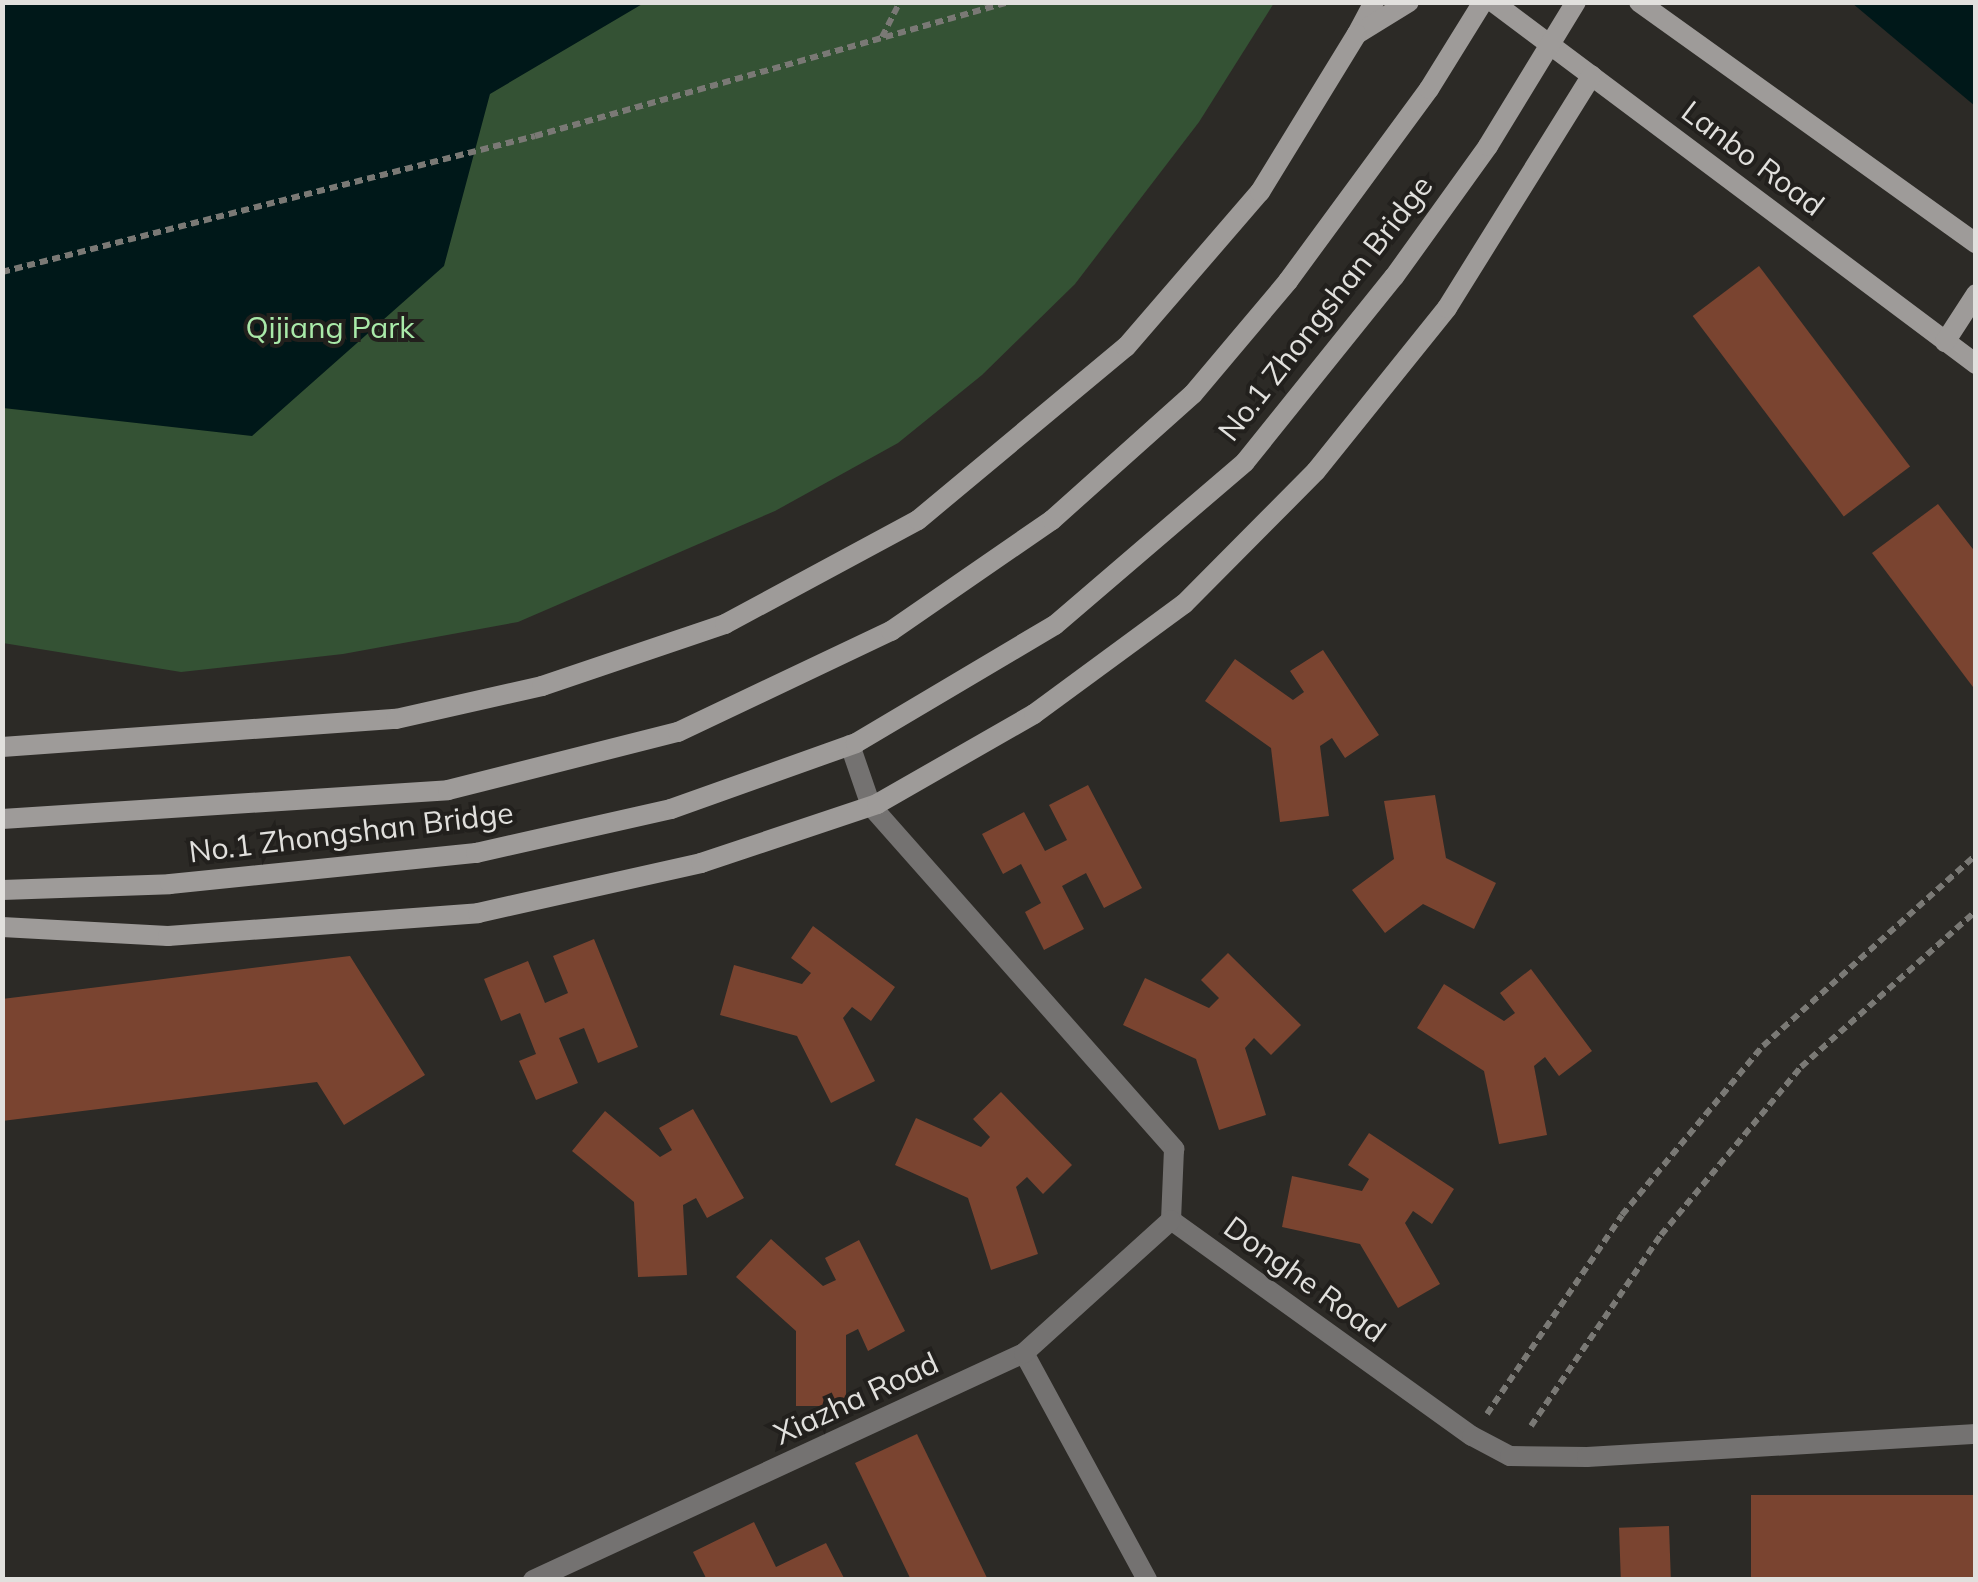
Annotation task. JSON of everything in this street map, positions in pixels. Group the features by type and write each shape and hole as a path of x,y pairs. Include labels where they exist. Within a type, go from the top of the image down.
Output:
{"street":[{"path":"2,748 396,719 542,686 725,624 918,520 1126,346 1260,192 1374,2"},
{"path":"1356,34 1409,2"},
{"name":"No.1 Zhongshan Bridge","path":"2,819 468,785 678,732 891,632 1052,520 1193,394 1288,281 1429,89 1483,2"},
{"name":"Lanbo Road","path":"1492,2 1976,364"},
{"name":"No.1 Zhongshan Bridge","path":"2,890 170,884 476,853 671,810 850,746 1054,624 1246,462 1404,263 1488,146 1576,2"},
{"name":"Lanbo Road","path":"1639,2 1976,243"},
{"path":"2,927 168,936 478,913 701,863 871,806 1034,714 1184,604 1316,472 1447,308 1592,75"},
{"path":"1945,342 1976,294"},
{"path":"850,746 871,806 1174,1149 1171,1220"},
{"name":"Xiazha Road","path":"533,1580 1024,1353 1171,1220"},
{"name":"Donghe Road","path":"1171,1220 1472,1436 1510,1456 1587,1457 1976,1434"},
{"path":"1024,1353 1147,1580"}],"path":[{"path":"882,38 900,2"},
{"path":"2,272 535,136 1009,2"},
{"path":"1472,1436 1622,1215 1762,1046 1976,856"},
{"path":"1510,1456 1661,1235 1802,1067 1976,911"}],"green space":[{"name":"Qijiang Park","path":"3,3 1274,3 1199,122 1075,284 982,375 898,443 775,511 518,622 343,654 181,672 3,643"}],"water":[{"path":"2,3 644,3 490,94 444,266 252,436 3,408"},
{"path":"1852,3 1975,3 1975,106"}],"building":[{"path":"1759,266 1910,466 1844,516 1693,316"},
{"path":"1938,504 1976,553 1976,691 1872,553"},
{"path":"1323,650 1379,735 1345,758 1332,738 1320,746 1329,816 1280,822 1271,748 1205,701 1235,659 1293,700 1304,692 1290,671"},
{"path":"1088,785 1142,888 1104,908 1086,873 1062,886 1084,929 1044,950 1025,912 1041,903 1021,864 1003,874 982,834 1024,812 1045,851 1067,840 1049,805"},
{"path":"1435,795 1446,858 1496,883 1474,929 1423,904 1385,933 1352,890 1394,859 1384,801"},
{"path":"813,926 895,987 871,1021 852,1007 843,1018 875,1081 831,1103 797,1036 720,1015 734,965 802,984 811,973 791,958"},
{"path":"594,939 638,1047 598,1063 584,1028 559,1038 578,1083 536,1100 519,1061 536,1054 520,1013 501,1021 484,979 528,961 545,1003 568,993 553,956"},
{"path":"1228,953 1301,1025 1271,1055 1254,1038 1245,1048 1266,1115 1219,1130 1196,1059 1123,1025 1145,978 1209,1008 1219,998 1201,980"},
{"path":"350,956 425,1075 344,1125 317,1082 2,1121 2,999"},
{"path":"1531,969 1592,1051 1559,1076 1545,1057 1534,1066 1547,1135 1499,1144 1484,1071 1417,1028 1444,984 1504,1021 1515,1013 1500,993"},
{"path":"1001,1092 1072,1165 1043,1194 1027,1177 1016,1187 1038,1254 991,1270 968,1198 895,1165 916,1118 981,1147 990,1137 973,1119"},
{"path":"693,1109 744,1198 707,1218 696,1198 683,1205 687,1275 638,1277 634,1202 572,1151 605,1111 660,1157 672,1150 659,1128"},
{"path":"1369,1133 1454,1189 1432,1224 1413,1211 1405,1223 1440,1284 1398,1308 1360,1244 1282,1227 1292,1176 1362,1191 1369,1179 1348,1165"},
{"path":"771,1239 823,1286 836,1280 825,1258 859,1240 905,1331 868,1351 858,1329 846,1335 846,1406 796,1406 796,1331 736,1277"},
{"path":"917,1434 988,1580 911,1580 855,1463"},
{"path":"1751,1495 1976,1495 1976,1580 1751,1580"},
{"path":"754,1522 776,1567 826,1543 845,1580 707,1580 693,1552"},
{"path":"1669,1526 1671,1580 1621,1580 1619,1528"}]}
